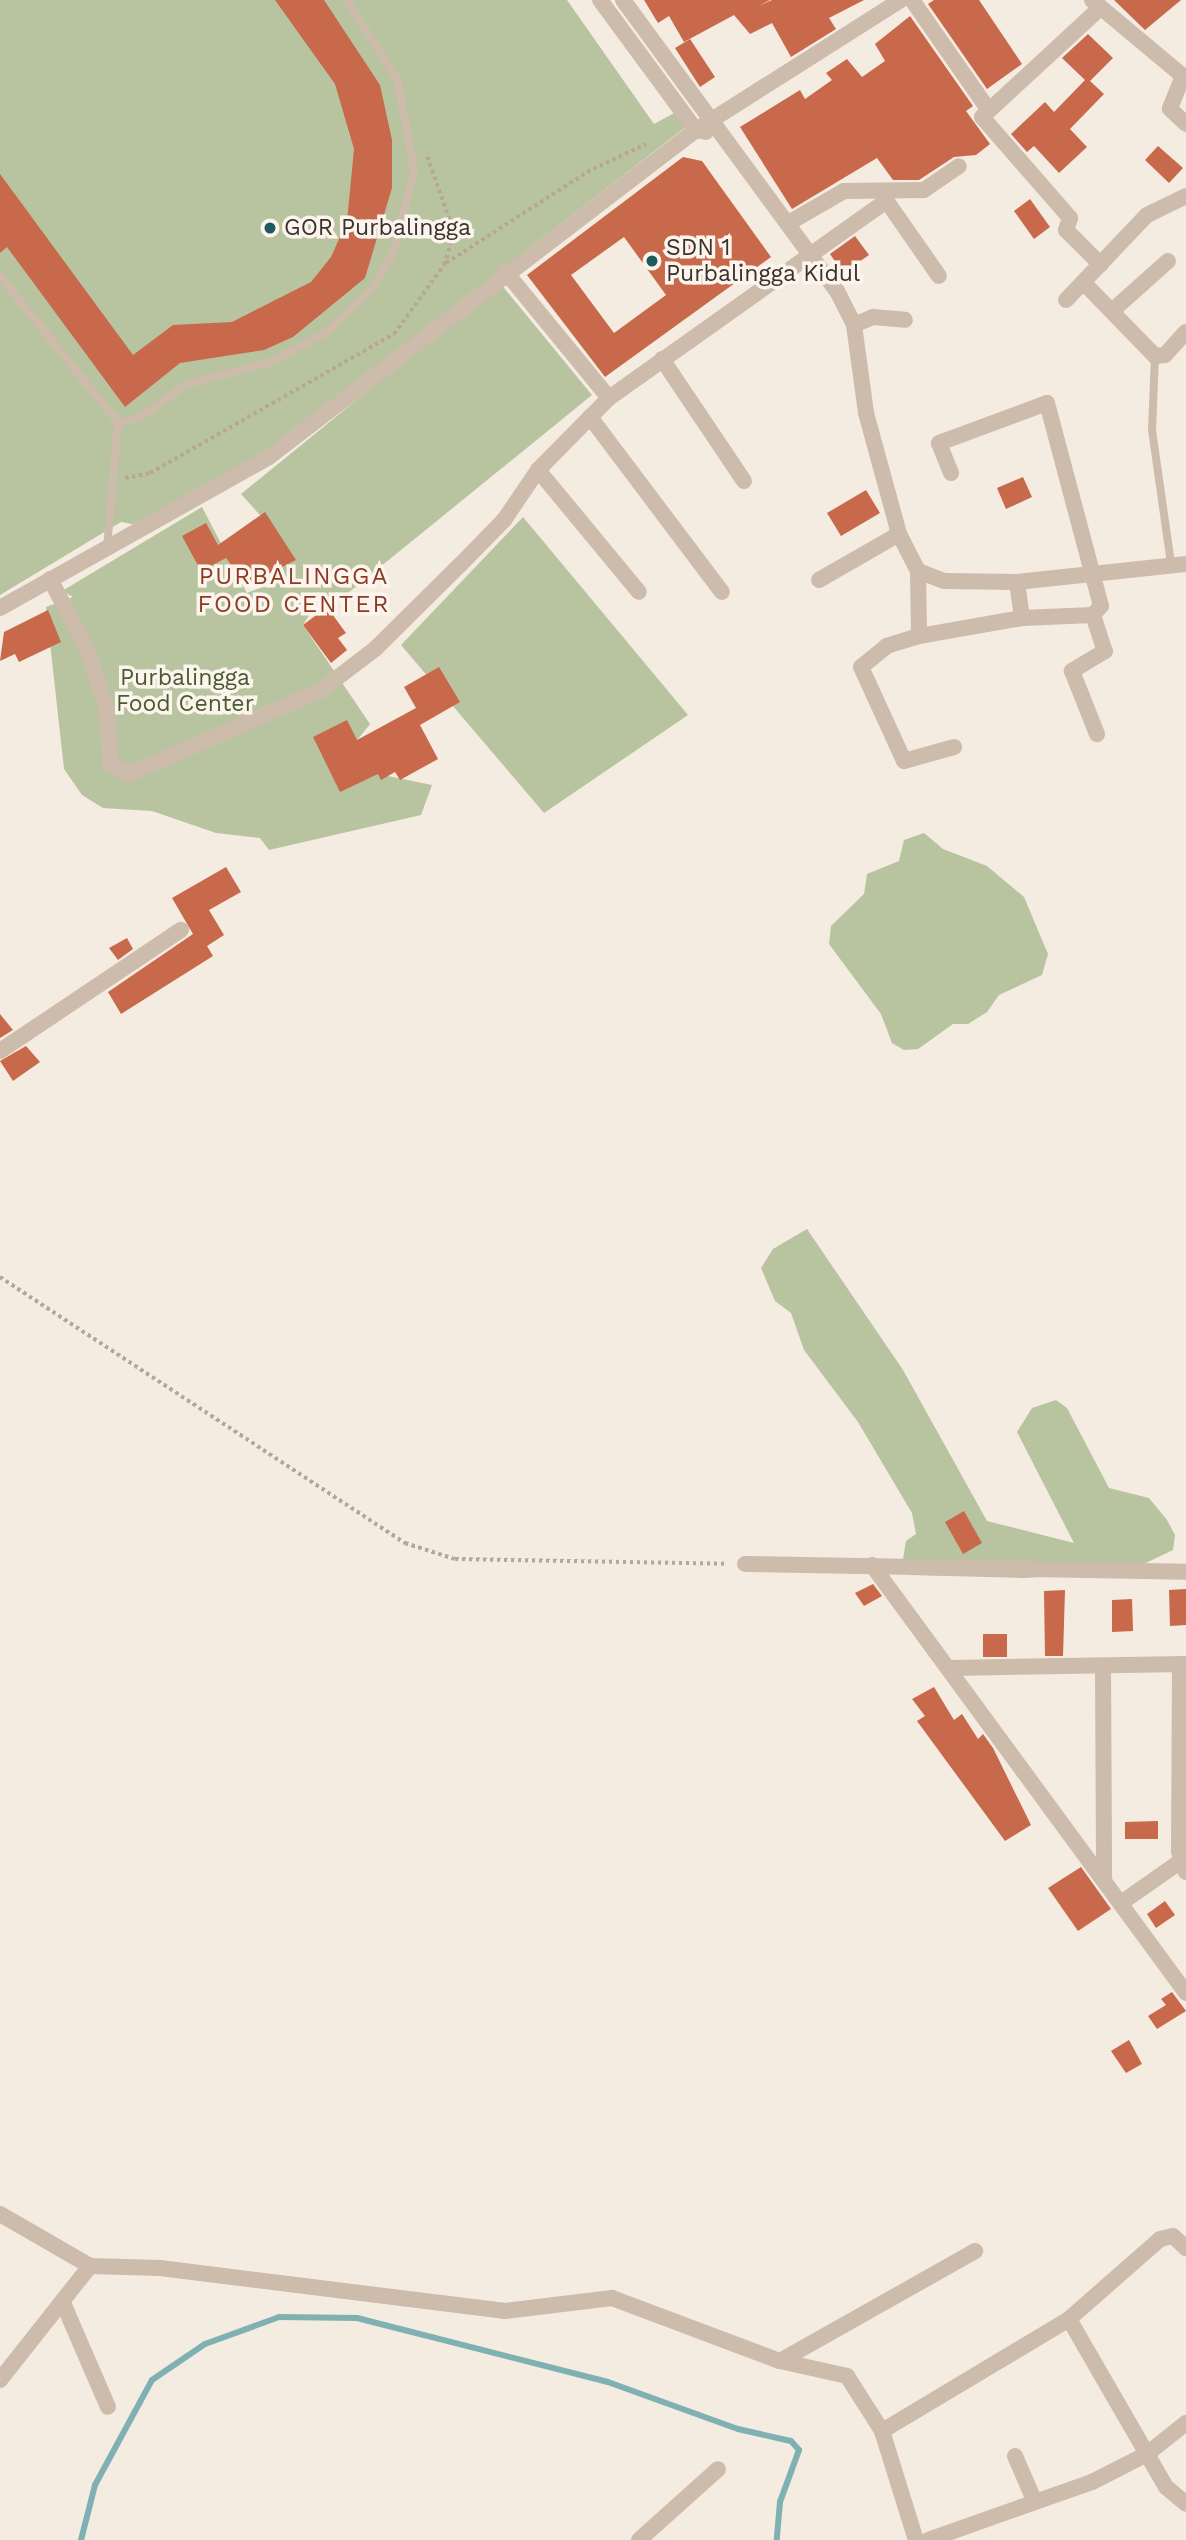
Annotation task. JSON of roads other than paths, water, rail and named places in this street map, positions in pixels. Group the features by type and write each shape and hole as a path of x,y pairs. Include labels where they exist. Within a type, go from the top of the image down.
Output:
{"street":[{"path":"600,0 696,130 725,136"},
{"path":"624,0 813,250 854,326 866,413 899,534 918,571 919,627"},
{"path":"0,608 269,457 505,271 696,130 900,0"},
{"path":"912,0 988,109"},
{"path":"1101,265 1066,230 1070,218 986,125 982,117 1096,4 1184,76 1170,109 1186,124"},
{"path":"792,221 844,191 883,196 924,190 959,166"},
{"path":"1066,300 1147,215 1186,195"},
{"path":"50,579 89,653 107,711 110,765 129,774 320,691 375,649 461,564 504,520 538,470 609,398 883,196"},
{"path":"883,196 939,276"},
{"path":"1112,311 1168,261"},
{"path":"505,271 609,398"},
{"path":"1084,283 1155,356 1165,355 1186,332"},
{"path":"854,326 873,317 905,320"},
{"path":"662,359 744,481"},
{"path":"951,473 939,443 1047,403 1096,572 1097,610 1105,651 1072,671 1097,734"},
{"path":"590,416 722,592"},
{"path":"538,470 639,593"},
{"path":"819,580 899,534"},
{"path":"918,571 953,582 1017,586 1096,572 1178,563"},
{"path":"1017,586 1021,613"},
{"path":"954,747 904,761 862,667 887,646 919,627 1021,613 1097,610"},
{"path":"0,1051 181,930"},
{"path":"745,1564 1186,1572"},
{"path":"872,1565 1186,1993"},
{"path":"950,1668 1183,1664 1183,1866 1121,1903"},
{"path":"1103,1666 1104,1880"},
{"path":"0,2214 90,2266 160,2267 505,2311 600,2296 780,2361 848,2376 882,2431 916,2540"},
{"path":"882,2431 1069,2319 1160,2239 1173,2236 1186,2248"},
{"path":"780,2361 975,2251"},
{"path":"0,2380 90,2266"},
{"path":"62,2303 108,2407"},
{"path":"1069,2319 1166,2487 1186,2504"},
{"path":"928,2540 1034,2500 1092,2482 1147,2454 1186,2423"},
{"path":"1016,2456 1034,2500"},
{"path":"639,2540 718,2469"}],"lane":[{"path":"118,423 141,417 187,384 268,363 315,340 352,312 392,256 411,196 411,135 398,81 347,0"},
{"path":"0,276 118,423 107,548"},
{"path":"1155,356 1152,430 1178,563"}],"waterway":[{"path":"81,2540 95,2485 152,2380 205,2344 279,2317 357,2318 608,2382 738,2429 791,2441 799,2450 780,2502 777,2540"}],"place":[{"name":"GOR Purbalingga","path":"270,228"},
{"name":"SDN 1 Purbalingga Kidul","path":"652,261"}],"district":[{"name":"PURBALINGGA FOOD CENTER","path":"294,591"}],"park label":[{"name":"Purbalingga Food Center","path":"185,691"}]}
